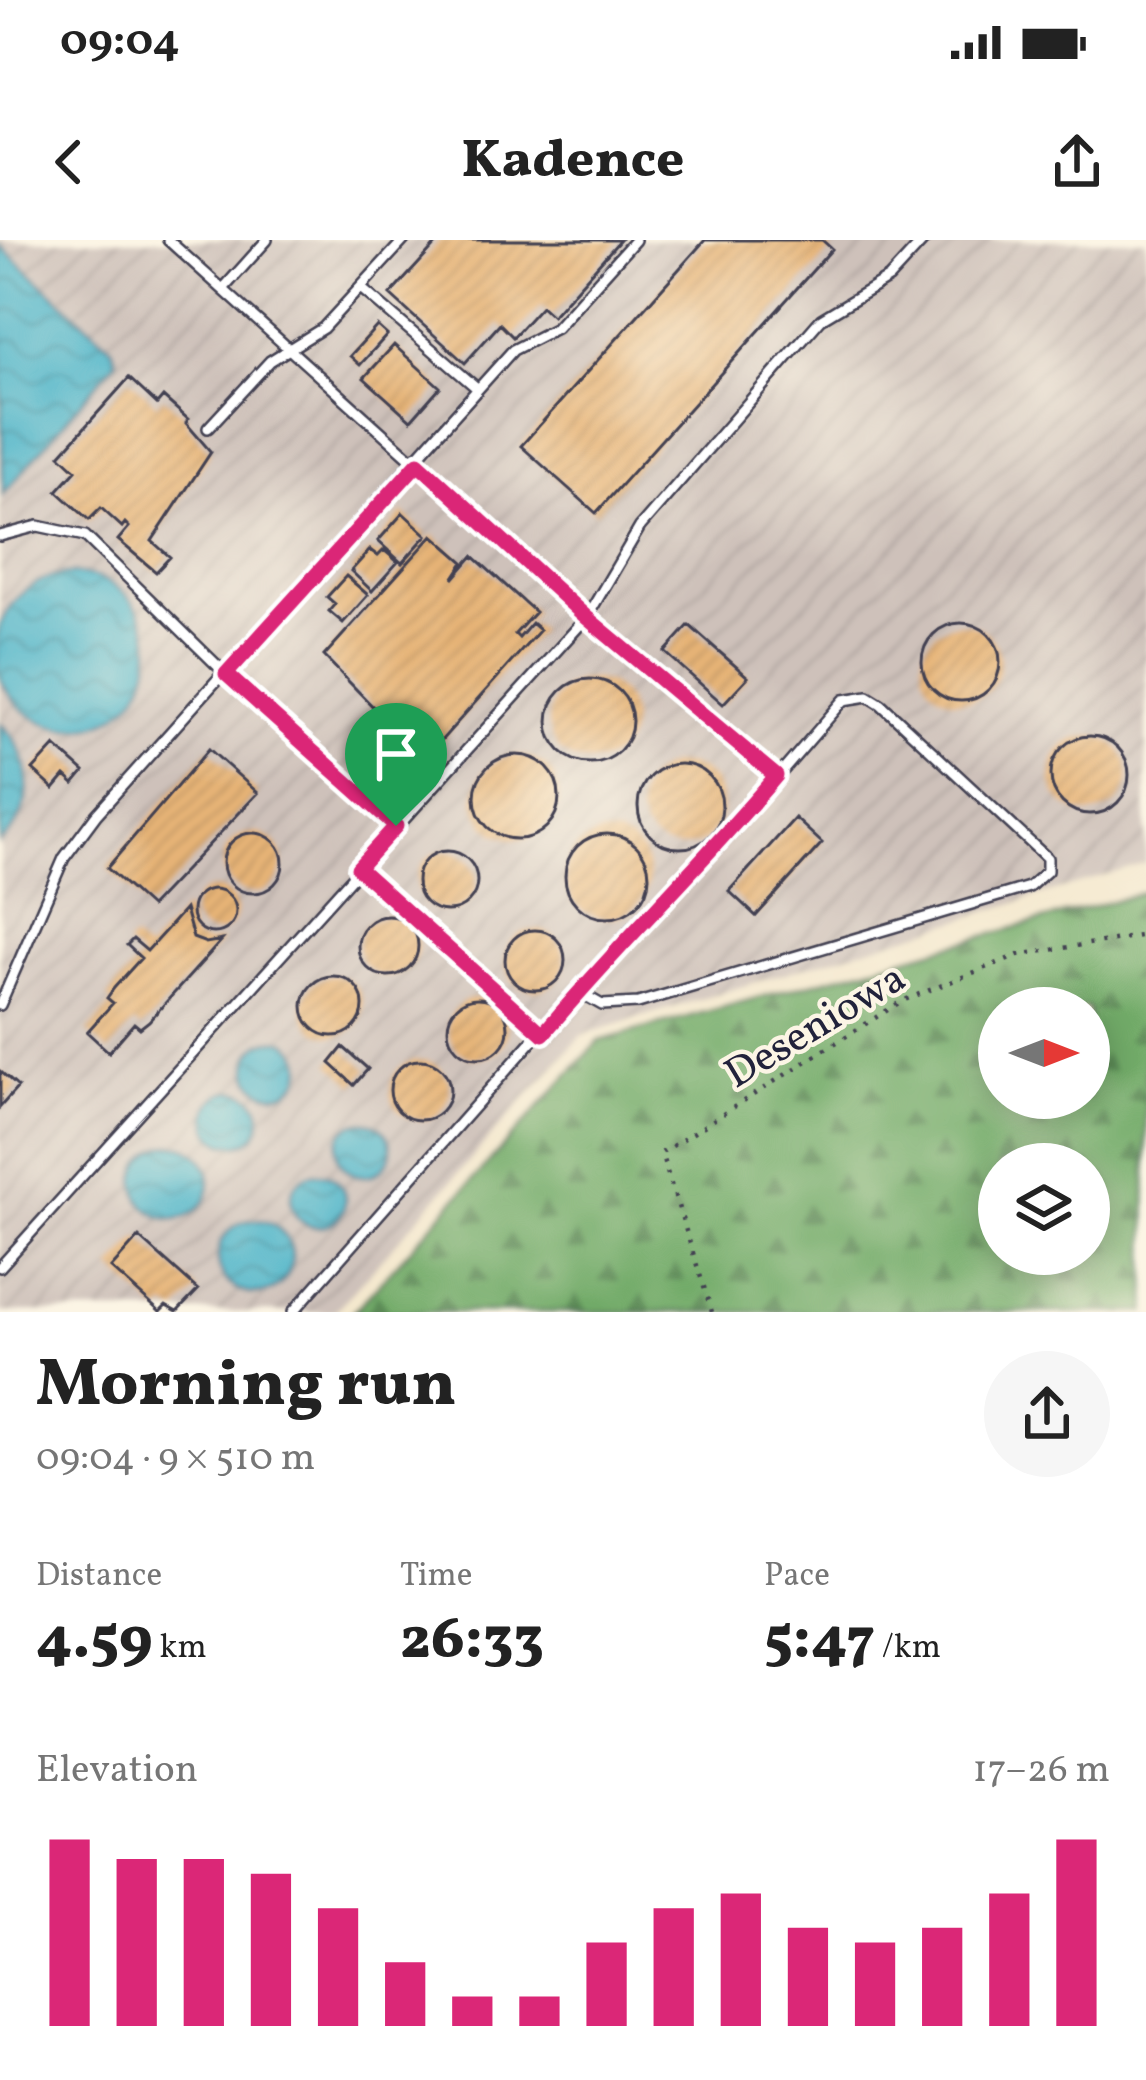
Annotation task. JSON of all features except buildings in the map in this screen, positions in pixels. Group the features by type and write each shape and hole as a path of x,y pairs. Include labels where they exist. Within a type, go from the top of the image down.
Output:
{"lane":[{"path":"167,240 586,617 776,776"},
{"path":"223,289 267,240"},
{"path":"208,428 270,361 323,328 404,240"},
{"path":"0,1005 64,859 96,815 418,463 513,350 556,328 635,240"},
{"path":"0,1268 586,617 640,526 821,319 889,278 924,240"},
{"path":"362,289 478,389"},
{"path":"0,536 38,526 85,536 226,674 396,826"},
{"path":"293,1312 632,928 693,875 844,700 868,696 1047,858 1047,871 1029,887 638,1003 602,1005 579,992"},
{"path":"358,868 543,1034"}],"path":[{"name":"Deseniowa","path":"712,1312 661,1153 902,1000 1018,955 1146,935"}],"shaded area":[{"path":"0,240 1146,240 1146,863 582,1035 334,1312 0,1312"}],"green space":[{"path":"1146,892 1146,1312 353,1312 599,1041"}],"water":[{"path":"0,245 112,347 116,361 3,495"},
{"path":"58,575 88,575 116,587 137,608 149,636 149,666 137,694 116,715 88,727 58,727 30,715 9,694 -1,672 -1,630 9,608 30,587"},
{"path":"0,723 21,751 28,783 21,815 0,843"},
{"path":"275,1040 294,1048 302,1067 294,1086 275,1094 256,1086 248,1067 256,1048"},
{"path":"234,1091 253,1099 261,1118 253,1137 234,1145 215,1137 207,1118 215,1099"},
{"path":"364,1122 383,1130 391,1149 383,1168 364,1176 345,1168 337,1149 345,1130"},
{"path":"173,1145 199,1156 210,1182 199,1208 173,1219 147,1208 136,1182 147,1156"},
{"path":"318,1173 337,1181 345,1200 337,1219 318,1227 299,1219 291,1200 299,1181"},
{"path":"255,1220 281,1231 292,1257 281,1283 255,1294 229,1283 218,1257 229,1231"}],"route":[{"path":"418,463 586,617 776,776 693,875 632,928 543,1034 358,868 396,826 226,674 418,463"}]}
